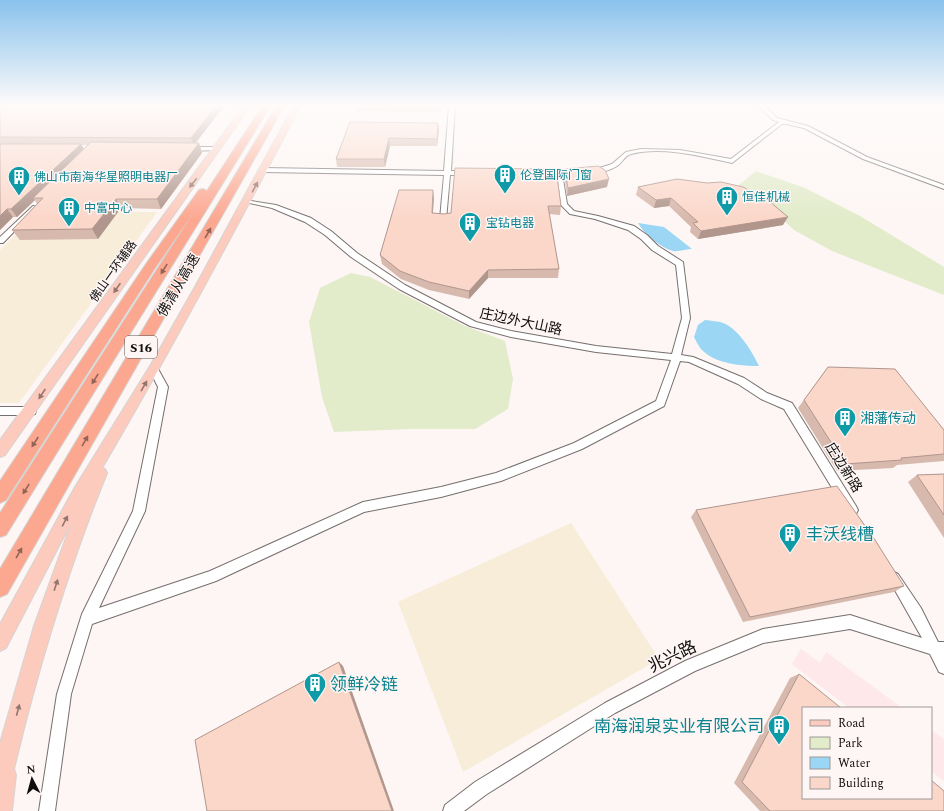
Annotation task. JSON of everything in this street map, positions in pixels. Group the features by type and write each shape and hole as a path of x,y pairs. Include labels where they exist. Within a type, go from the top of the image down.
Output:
{"highway":[{"name":"佛清从高速","path":"0,587 260,143"},
{"path":"0,495 198,197 243,145"},
{"name":"佛清从高速","path":"0,529 243,145"}],"main road":[{"name":"佛山一环辅路","path":"0,452 31,411 161,225 205,168 221,143"},
{"path":"205,168 229,143"},
{"path":"0,642 80,492 154,369 279,143"},
{"path":"273,154 284,143"},
{"path":"0,783 18,708 56,584 87,503 124,419"},
{"path":"1,811 9,747"}],"street":[{"path":"444,219 449,143"},
{"path":"582,172 596,172 614,165 626,153 651,151 681,151 732,161 755,143"},
{"path":"836,143 865,158 944,187"},
{"path":"179,149 217,149"},
{"path":"263,170 479,173"},
{"path":"87,619 212,577 363,507 441,492 497,478 578,446 660,403 676,358 686,318 680,264 655,248 644,237 631,228 596,217 572,213 564,205 559,173"},
{"name":"庄边外大山路","path":"247,201 274,206 308,220 328,233 354,255 402,287 472,324 511,334 596,349 690,359 741,381 764,396 788,406"},
{"path":"0,242 39,203"},
{"path":"47,811 64,694 87,619 140,511 163,387 154,369"},
{"name":"庄边新路","path":"788,406 860,522"},
{"path":"0,411 31,411"},
{"path":"888,567 939,649 944,667"},
{"name":"兆兴路","path":"451,811 481,788 610,708 690,666 763,636 850,622 939,649"}],"shaded area":[{"path":"39,211 157,212 19,403 0,403 0,250"},
{"path":"571,523 659,659 463,772 398,602"},
{"path":"801,649 820,663 826,652 901,707 848,707 792,664"},
{"path":"932,731 944,739 944,781 932,772"}],"green space":[{"path":"756,171 805,188 860,216 944,267 944,295 832,251 794,230 772,209 735,188"},
{"path":"351,273 370,277 465,326 505,341 513,379 508,409 475,429 409,429 334,432 322,397 309,322 320,288"}],"water":[{"path":"638,223 664,227 692,249 673,251 668,249 658,244"},
{"path":"705,320 723,323 735,330 749,348 759,366 737,365 721,361 708,355 702,350 694,337 698,325"}],"building":[{"path":"90,143 199,143 157,199 116,199 92,229 12,230 43,198 33,198"},
{"path":"342,143 388,143 384,159 336,159"},
{"name":"佛山市南海华星照明电器厂","path":"0,144 81,144 11,209 7,209 0,216"},
{"path":"598,166 605,170 609,179 568,188 565,169"},
{"name":"宝钻电器","path":"455,168 556,169 561,206 548,206 559,269 488,270 469,291 429,282 400,271 380,255 399,190 433,190 432,213 451,213"},
{"name":"恒佳机械","path":"677,179 707,183 721,182 743,187 769,201 788,217 701,231 693,223 698,222 671,198 656,200 638,187"},
{"path":"828,367 895,369 944,430 944,454 901,458 902,460 845,464 804,400"},
{"path":"944,474 944,515 917,475"},
{"name":"丰沃线槽","path":"837,486 875,540 904,586 750,617 696,510"},
{"name":"领鲜冷链","path":"339,662 392,811 207,811 195,740"},
{"name":"南海润泉实业有限公司","path":"799,674 840,707 802,707 802,799 932,799 932,781 944,791 944,811 770,811 742,782"}],"place":[{"name":"伦登国际门窗","path":"505,194"},
{"name":"佛山市南海华星照明电器厂","path":"19,196"},
{"name":"恒佳机械","path":"727,216"},
{"name":"中富中心","path":"69,228"},
{"name":"宝钻电器","path":"470,242"},
{"name":"湘藩传动","path":"845,438"},
{"name":"丰沃线槽","path":"790,554"},
{"name":"领鲜冷链","path":"315,704"},
{"name":"南海润泉实业有限公司","path":"779,746"}]}
